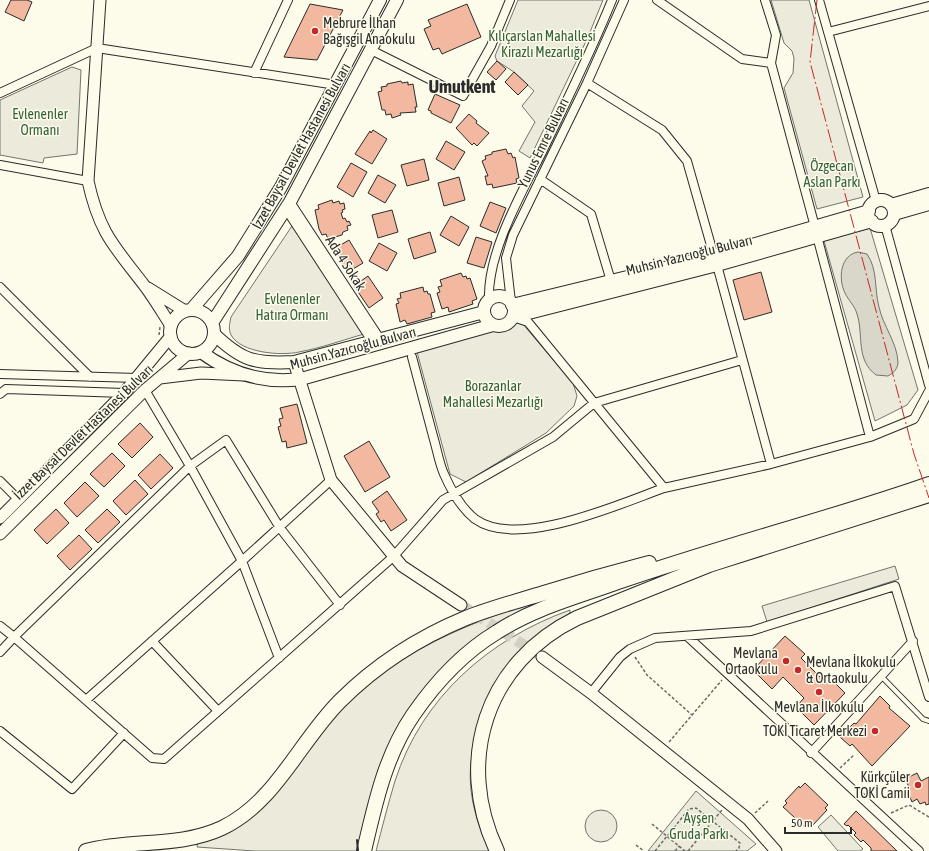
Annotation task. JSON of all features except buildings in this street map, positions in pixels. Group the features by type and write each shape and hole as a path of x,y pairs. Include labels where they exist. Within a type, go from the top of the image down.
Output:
{"highway":[{"path":"364,851 377,798 395,748 407,725 436,685 464,657 496,632 529,614 695,556 929,484"},
{"path":"497,851 490,835 480,801 478,785 479,750 482,731 496,695 514,667 534,646 561,626 709,565 929,495"},
{"path":"86,851 108,845 190,838 221,828 238,819 264,797 311,735 339,702 366,677 399,654 434,633 465,619 496,608 613,572 664,559 695,556"},
{"path":"371,851 385,796 402,748 428,706 467,663 495,641 516,629 550,614 680,570 709,565"}],"main road":[{"path":"100,0 88,181 95,210 106,236 125,263 144,285 171,331 176,347 195,353 211,343 213,328 203,313 188,311 144,285"},
{"name":"İzzet Baysal Devlet Hastanesi Bulvarı","path":"188,311 238,256 281,187 380,0"},
{"name":"İzzet Baysal Devlet Hastanesi Bulvarı","path":"213,328 288,206 397,0"},
{"path":"893,209 929,194"},
{"path":"884,200 893,209 892,220 885,225 876,224 872,211 884,200"},
{"path":"893,209 929,204"},
{"name":"Muhsin Yazıcıoğlu Bulvarı","path":"512,308 715,260 816,232 872,211"},
{"path":"512,308 611,281 715,260"},
{"path":"500,296 512,308 507,324 498,326 493,325 487,320 484,312 489,300 500,296"},
{"path":"171,331 177,316 188,311"},
{"name":"Muhsin Yazıcıoğlu Bulvarı","path":"213,328 233,352 245,358 276,363 294,362 484,312"},
{"name":"Muhsin Yazıcıoğlu Bulvarı","path":"195,353 244,375 265,381 301,379 493,325"},
{"name":"İzzet Baysal Devlet Hastanesi Bulvarı","path":"0,518 137,378 171,331"},
{"name":"İzzet Baysal Devlet Hastanesi Bulvarı","path":"0,534 145,390 159,378 195,353"},
{"path":"294,362 301,379 331,480 393,557 402,566 461,605"},
{"path":"159,378 201,372 244,375"},
{"path":"542,657 591,693 748,819 776,851"}],"street":[{"path":"254,73 288,0"},
{"path":"371,50 463,96 491,46 510,0"},
{"path":"489,300 488,287 495,256 518,201 596,40 612,0"},
{"name":"Yunus Emre Bulvarı","path":"512,308 506,258 513,235 587,83 624,0"},
{"path":"656,0 742,59 771,63"},
{"path":"765,0 776,35 771,63 870,437"},
{"path":"820,0 872,211"},
{"path":"828,32 929,6"},
{"path":"0,93 97,48 336,85"},
{"path":"587,83 662,130 688,161 771,464"},
{"path":"0,164 88,181"},
{"path":"540,179 591,214 611,281"},
{"name":"Ada 4 Sokak","path":"288,206 376,340"},
{"path":"885,225 929,385"},
{"path":"0,287 90,376"},
{"path":"512,308 528,322 664,488"},
{"path":"412,357 443,472 454,494 476,519 488,525 504,528 524,529 547,527 577,520 664,488 771,464 870,437 914,419 929,391"},
{"path":"0,626 152,758 164,759 393,557 443,500 553,437 594,403 742,360"},
{"path":"0,374 137,378"},
{"path":"2,390 124,392"},
{"path":"145,390 190,466 242,561 279,658"},
{"path":"0,652 190,466 226,440 280,528 340,605"},
{"path":"86,700 280,528 331,480"},
{"path":"0,481 18,499"},
{"path":"591,693 620,658 630,649 655,638 751,631 895,586 929,697"},
{"path":"688,636 811,753 919,851"},
{"path":"152,641 218,711"},
{"path":"811,753 913,641"},
{"path":"0,731 72,789 124,733"}],"lane":[{"path":"881,676 923,719 929,721"}],"path":[{"path":"630,649 647,675 692,715"},
{"path":"662,750 727,673"},
{"path":"835,774 854,755"},
{"path":"748,819 768,801"},
{"path":"652,824 686,851 713,822 728,803"},
{"path":"882,817 909,805 929,817"},
{"path":"655,851 689,809 696,808 740,843 739,848 736,851"},
{"path":"636,844 644,851"},
{"path":"675,851 679,846"}],"green space":[{"name":"Kılıçarslan Mahallesi Kirazlı Mezarlığı","path":"518,0 603,0 588,37 530,158 519,151 535,122 522,106 534,91 514,72 497,61 495,56"},
{"name":"Özgecan Aslan Parkı","path":"771,0 809,0 863,197 817,209 784,88 793,73 794,58 792,51 784,43"},
{"name":"Evlenenler Ormanı","path":"72,67 81,70 77,154 44,158 43,163 0,155 0,100"},
{"name":"Evlenenler Hatıra Ormanı","path":"292,226 364,334 324,346 282,354 262,352 243,346 231,335 229,328 231,317"},
{"name":"Özgecan Aslan Parkı","path":"870,228 918,390 907,405 875,421 824,241"},
{"name":"Borazanlar Mahallesi Mezarlığı","path":"521,322 573,383 577,396 574,406 546,433 466,482 450,474 417,352"},
{"path":"595,583 542,602 421,695 360,851 255,851 197,847 198,842 248,820 262,809 328,724 350,701 376,678 404,659 465,627"},
{"path":"570,610 570,613 551,625 510,662 496,683 488,701 472,756 470,780 471,793 480,829 490,851 376,851 395,781 407,751 422,723 441,698 462,675 486,655 512,637 540,622"},
{"name":"Ayşen Gruda Parkı","path":"696,791 756,844 747,851 648,851"},
{"path":"598,810 604,810 613,814 617,826 613,838 604,842 598,842 589,838 585,829 585,823 589,814"},
{"path":"831,815 863,849 860,851 838,851 818,827"}],"shaded area":[{"path":"858,252 867,254 873,266 881,314 893,341 897,355 897,366 894,372 888,376 876,375 869,369 865,362 861,346 857,314 855,308 846,296 843,287 841,275 844,263 852,254"},
{"path":"895,566 899,579 767,622 762,606"}],"tunnel":[{"path":"461,605 538,654"}],"wall":[{"path":"357,840 358,851"}],"power":[{"path":"817,0 810,62 914,454 929,498"}],"place":[{"name":"Mebrure İlhan Bağışgil Anaokulu","path":"315,31"},
{"name":"Mevlana Ortaokulu","path":"786,661"},
{"name":"Mevlana İlkokulu & Ortaokulu","path":"798,670"},
{"name":"Mevlana İlkokulu","path":"819,692"},
{"name":"TOKİ Ticaret Merkezi","path":"875,731"},
{"name":"Kürkçüler TOKİ Camii","path":"918,785"}],"district":[{"name":"Umutkent","path":"462,86"}]}
